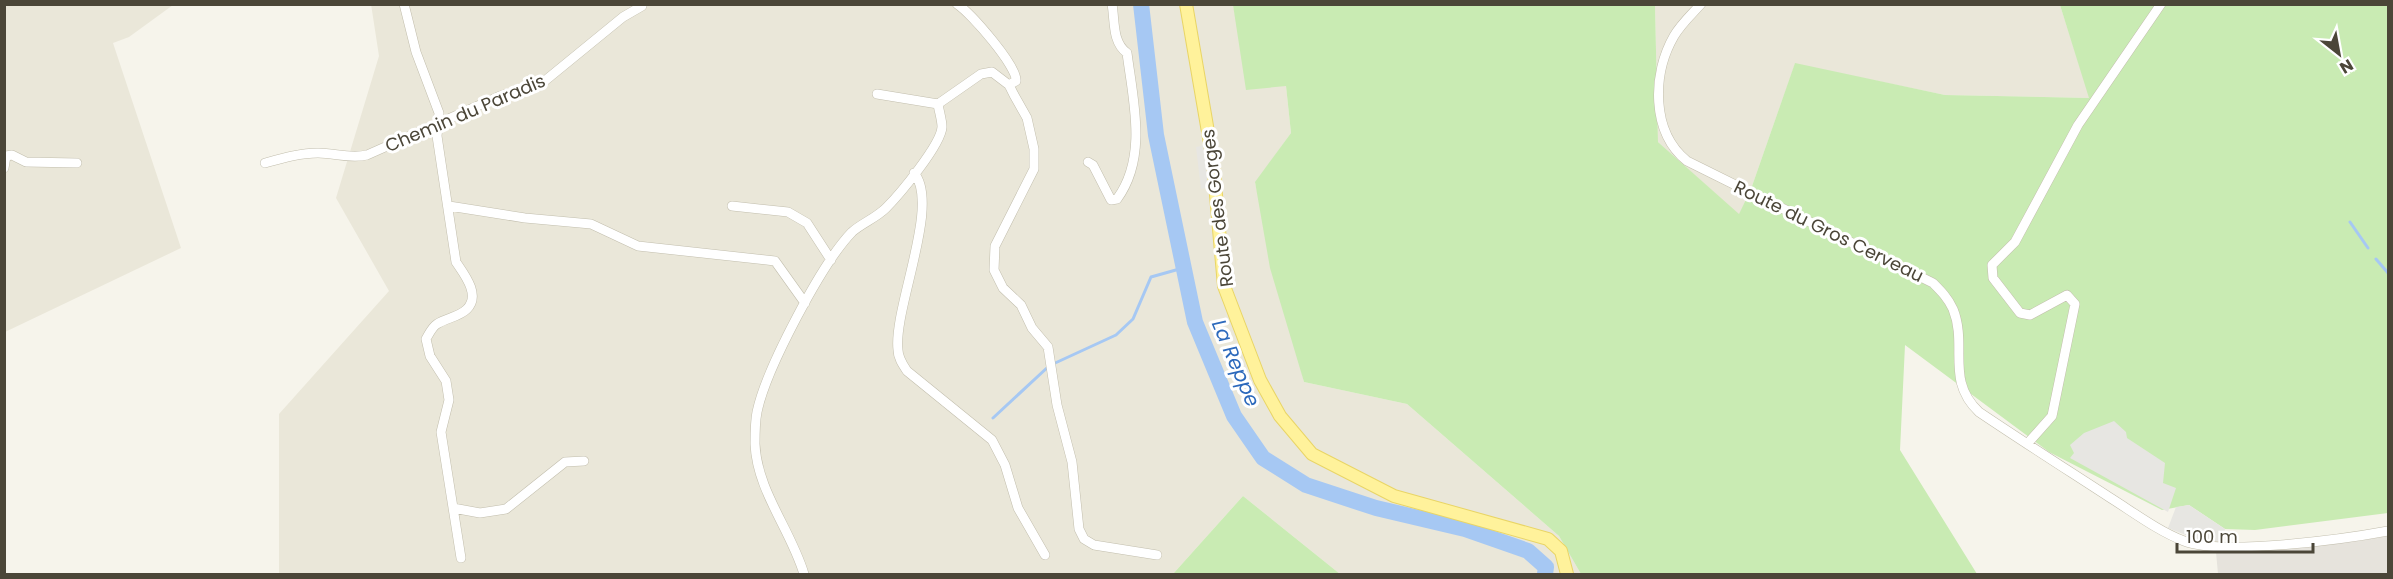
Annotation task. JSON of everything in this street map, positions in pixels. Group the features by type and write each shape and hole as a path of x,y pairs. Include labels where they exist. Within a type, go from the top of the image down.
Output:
{"main road":[{"name":"Route des Gorges","path":"1186,4 1213,161 1224,286 1260,380 1280,416 1312,454 1394,496 1548,539 1561,551 1567,574"}],"street":[{"path":"404,4 416,52 440,113 438,136 456,262 468,279 472,300 467,309 435,324 426,339 430,356 446,381 449,400 441,432 460,558"},
{"path":"957,4 975,19 1017,75 1016,81 1009,84"},
{"path":"1088,162 1093,165 1111,200 1117,199 1129,174 1137,126 1127,53 1120,48 1114,29 1112,4"},
{"name":"Route du Gros Cerveau","path":"1701,4 1682,23 1672,38 1664,59 1658,87 1660,114 1667,137 1678,153 1687,160 1933,283 1946,296 1953,310 1957,325 1959,382 1966,400 1979,412 2166,532 2184,541 2204,546 2299,542 2388,531"},
{"path":"2027,444 2052,416 2075,304 2067,294 2030,315 2020,313 1993,278 1992,265 2015,242 2078,125 2161,4"},
{"name":"Chemin du Paradis","path":"265,163 292,156 318,153 357,157 439,124 500,96 541,84 623,17 642,6"},
{"path":"877,94 938,104 981,74 992,72 1009,84 1027,118 1034,149 1034,169 995,246 994,270 1003,288 1021,305 1032,328 1048,347 1057,405 1072,462 1079,529 1084,540 1094,545 1157,555"},
{"path":"804,574 797,549 765,489 755,444 757,413 776,360 805,303 831,260 853,232 885,209 934,147 942,128 938,104"},
{"path":"4,168 6,156 12,155 26,162 77,162"},
{"path":"914,173 921,181 922,198 914,262 899,324 898,350 901,362 907,371 992,440 1005,465 1018,508 1045,555"},
{"path":"449,206 525,218 591,224 638,246 775,261 805,303"},
{"path":"732,206 788,212 807,223 831,260"},
{"path":"453,508 480,513 506,509 565,462 584,461"}],"shaded area":[{"path":"371,4 1233,5 1242,46 1286,86 1291,133 1255,183 1304,382 1407,404 1559,536 1581,574 1340,574 1243,496 1173,574 279,574 279,414 389,291 336,198 379,56"},
{"path":"5,5 173,5 129,37 113,43 181,248 5,332"},
{"path":"1655,5 2060,5 2090,98 1945,95 1795,64 1751,189 1739,215 1658,142"},
{"path":"1205,145 1209,187 1201,189 1196,147"},
{"path":"2114,421 2126,432 2127,438 2165,463 2163,483 2176,488 2168,512 2070,458 2074,453 2070,445 2084,433"},
{"path":"2189,505 2225,529 2223,541 2201,541 2168,528 2176,507"},
{"path":"2388,536 2388,574 2218,574 2216,552 2359,541"}],"green space":[{"path":"1233,5 1655,5 1658,142 1739,214 1751,189 1795,63 1945,95 2089,98 2060,5 2388,5 2388,513 2255,530 2225,529 2189,505 2162,510 2049,452 1905,345 1900,450 1977,574 1581,574 1559,536 1407,404 1304,382 1270,268 1255,182 1291,133 1286,86 1246,90"},
{"path":"1243,496 1340,574 1173,574"}],"waterway":[{"name":"La Reppe","path":"1141,4 1156,135 1195,322 1234,416 1263,458 1306,485 1376,508 1465,529 1528,551 1546,567 1545,574"},
{"path":"2350,222 2368,248"},
{"path":"2376,259 2388,273"},
{"path":"1053,364 1116,335 1133,319 1151,277 1183,268"},
{"path":"993,418 1049,366"}]}
